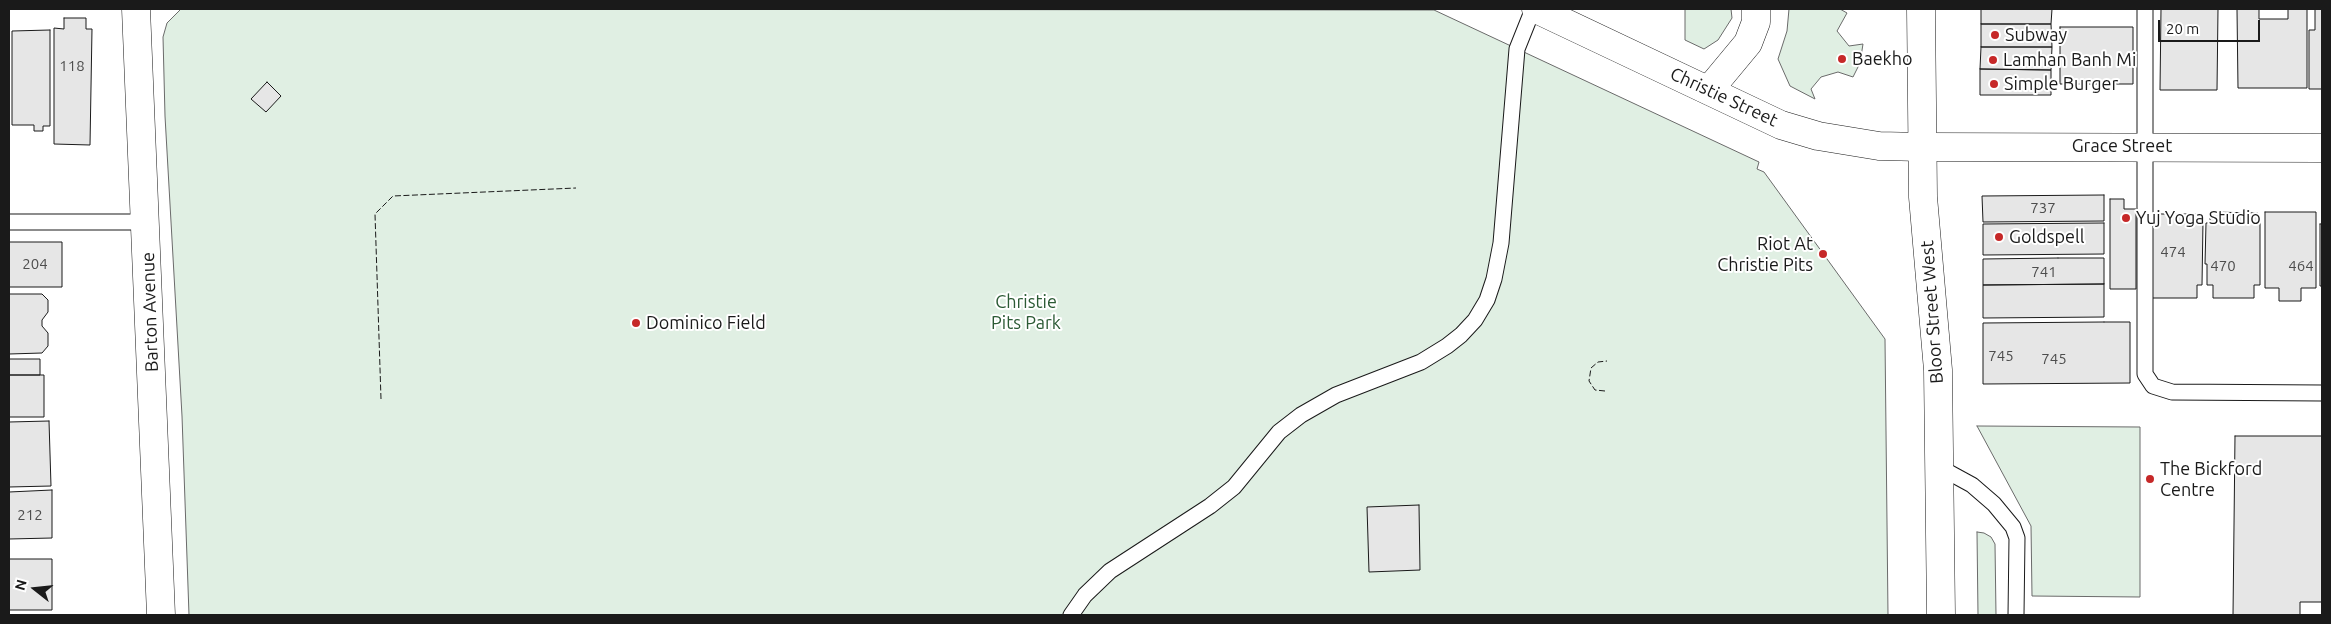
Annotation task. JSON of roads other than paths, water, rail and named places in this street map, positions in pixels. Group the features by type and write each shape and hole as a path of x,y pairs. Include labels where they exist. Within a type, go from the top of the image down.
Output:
{"street":[{"name":"Barton Avenue","path":"136,9 161,615"},
{"name":"Christie Street","path":"1534,9 1782,125 1818,136 1879,146 1922,147"},
{"path":"1709,90 1748,44 1756,22 1756,9"},
{"name":"Bloor Street West","path":"1920,9 1923,197 1938,370 1941,615"},
{"name":"Grace Street","path":"1922,147 2144,146 2322,148"}],"lane":[{"path":"1071,615 1085,595 1110,571 1210,506 1234,487 1280,432 1302,415 1336,395 1421,362 1461,336 1475,320 1487,300 1494,279 1501,243 1516,49 1534,9"},
{"path":"2145,9 2143,352 2145,374 2153,386 2172,392 2322,393"},
{"path":"9,222 146,222"},
{"path":"1939,466 1972,485 1994,504 2013,527 2017,538 2016,615"}],"place":[{"name":"Subway","path":"1995,35"},
{"name":"Baekho","path":"1842,59"},
{"name":"Lamhan Banh Mi","path":"1993,60"},
{"name":"Simple Burger","path":"1994,84"},
{"name":"Yuj Yoga Studio","path":"2126,218"},
{"name":"Goldspell","path":"1999,237"},
{"name":"Riot At Christie Pits","path":"1823,254"},
{"name":"Dominico Field","path":"636,323"},
{"name":"The Bickford Centre","path":"2150,479"}],"park label":[{"name":"Christie Pits Park","path":"1026,312"}]}
